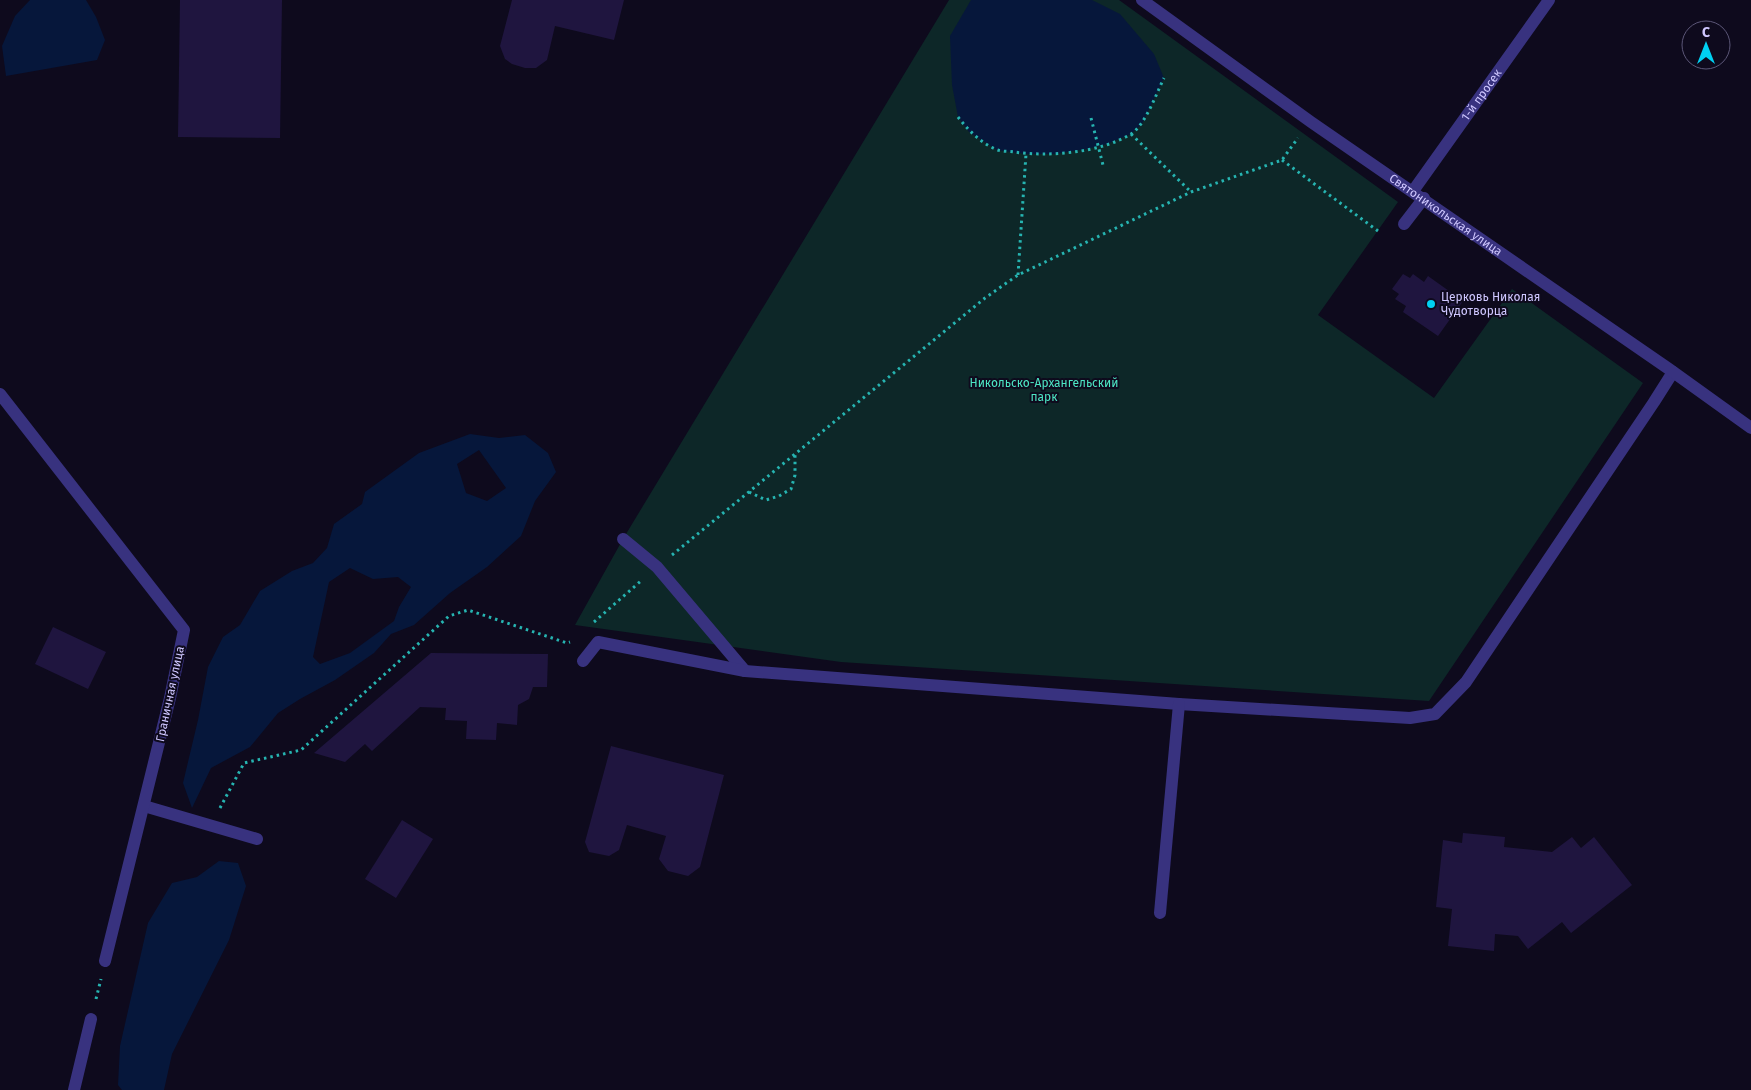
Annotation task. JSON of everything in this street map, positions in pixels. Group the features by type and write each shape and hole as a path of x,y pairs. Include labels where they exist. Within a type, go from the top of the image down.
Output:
{"street":[{"name":"Святоникольская улица","path":"1142,0 1311,122 1751,428"},
{"name":"1-й просек","path":"1404,224 1418,195 1549,0"},
{"path":"583,661 598,642 745,671 1179,704 1410,718 1435,714 1466,682 1673,372"},
{"name":"Граничная улица","path":"0,394 184,630 170,698 105,961"},
{"path":"623,539 658,567 745,671"},
{"path":"1160,913 1179,704"},
{"path":"144,806 257,839"},
{"path":"74,1090 91,1019"}],"path":[{"path":"958,117 970,132 997,150 1026,154 1054,154 1099,146 1131,134 1142,124 1164,78"},
{"path":"1091,118 1103,165"},
{"path":"592,623 985,298 1018,275 1191,192 1282,160 1311,122"},
{"path":"1131,134 1191,192"},
{"path":"1018,275 1026,154"},
{"path":"1282,160 1378,231"},
{"path":"749,492 766,500 779,496 791,489 795,475 795,454"},
{"path":"210,826 244,763 301,750 449,616 468,610 567,644 573,639"},
{"path":"91,1019 105,961"}],"green space":[{"name":"Никольско-Архангельский парк","path":"949,0 1119,0 1398,202 1318,315 1434,398 1512,289 1643,383 1429,701 841,662 575,625 623,539"}],"water":[{"path":"30,0 86,0 96,17 105,40 97,60 6,76 2,46 15,16"},
{"path":"971,0 1092,0 1120,14 1154,54 1164,78 1142,124 1131,134 1107,144 1054,154 1026,154 997,150 969,132 958,117 952,85 950,36"},
{"path":"470,434 499,438 525,435 548,453 556,472 535,501 521,536 487,567 450,593 414,625 391,634 374,653 335,680 278,713 250,747 211,768 192,808 183,783 208,667 223,637 240,625 260,591 292,571 313,563 327,548 334,524 362,504 365,492 419,453","holes":["479,450 506,488 487,501 466,493 457,464","350,568 373,579 398,577 411,587 399,607 394,621 350,653 320,664 313,657 329,582"]},
{"path":"219,861 238,863 246,886 229,940 172,1054 164,1090 122,1090 118,1085 120,1046 148,923 172,883 197,877"}],"building":[{"path":"180,0 282,0 280,138 178,137"},
{"path":"512,0 624,0 614,40 555,26 547,60 536,68 525,68 512,64 505,59 500,46"},
{"name":"Церковь Николая Чудотворца","path":"1403,274 1410,278 1413,274 1424,282 1428,276 1463,301 1438,336 1403,312 1406,306 1395,299 1399,294 1392,289"},
{"path":"53,627 106,652 88,689 35,664"},
{"path":"431,653 548,654 547,687 533,687 529,699 518,705 517,725 497,723 496,740 466,739 467,721 445,720 446,708 420,707 372,751 365,744 345,762 314,753"},
{"path":"611,746 724,775 700,867 688,876 668,871 659,859 666,836 627,825 619,850 609,856 589,852 585,842"},
{"path":"402,820 433,839 396,898 365,879"},
{"path":"1463,833 1505,837 1504,847 1552,852 1572,837 1581,848 1594,837 1632,885 1571,933 1562,922 1528,949 1518,936 1495,934 1494,951 1448,946 1452,909 1436,907 1443,840 1462,843"}],"place":[{"name":"Церковь Николая Чудотворца","path":"1431,304"}]}
